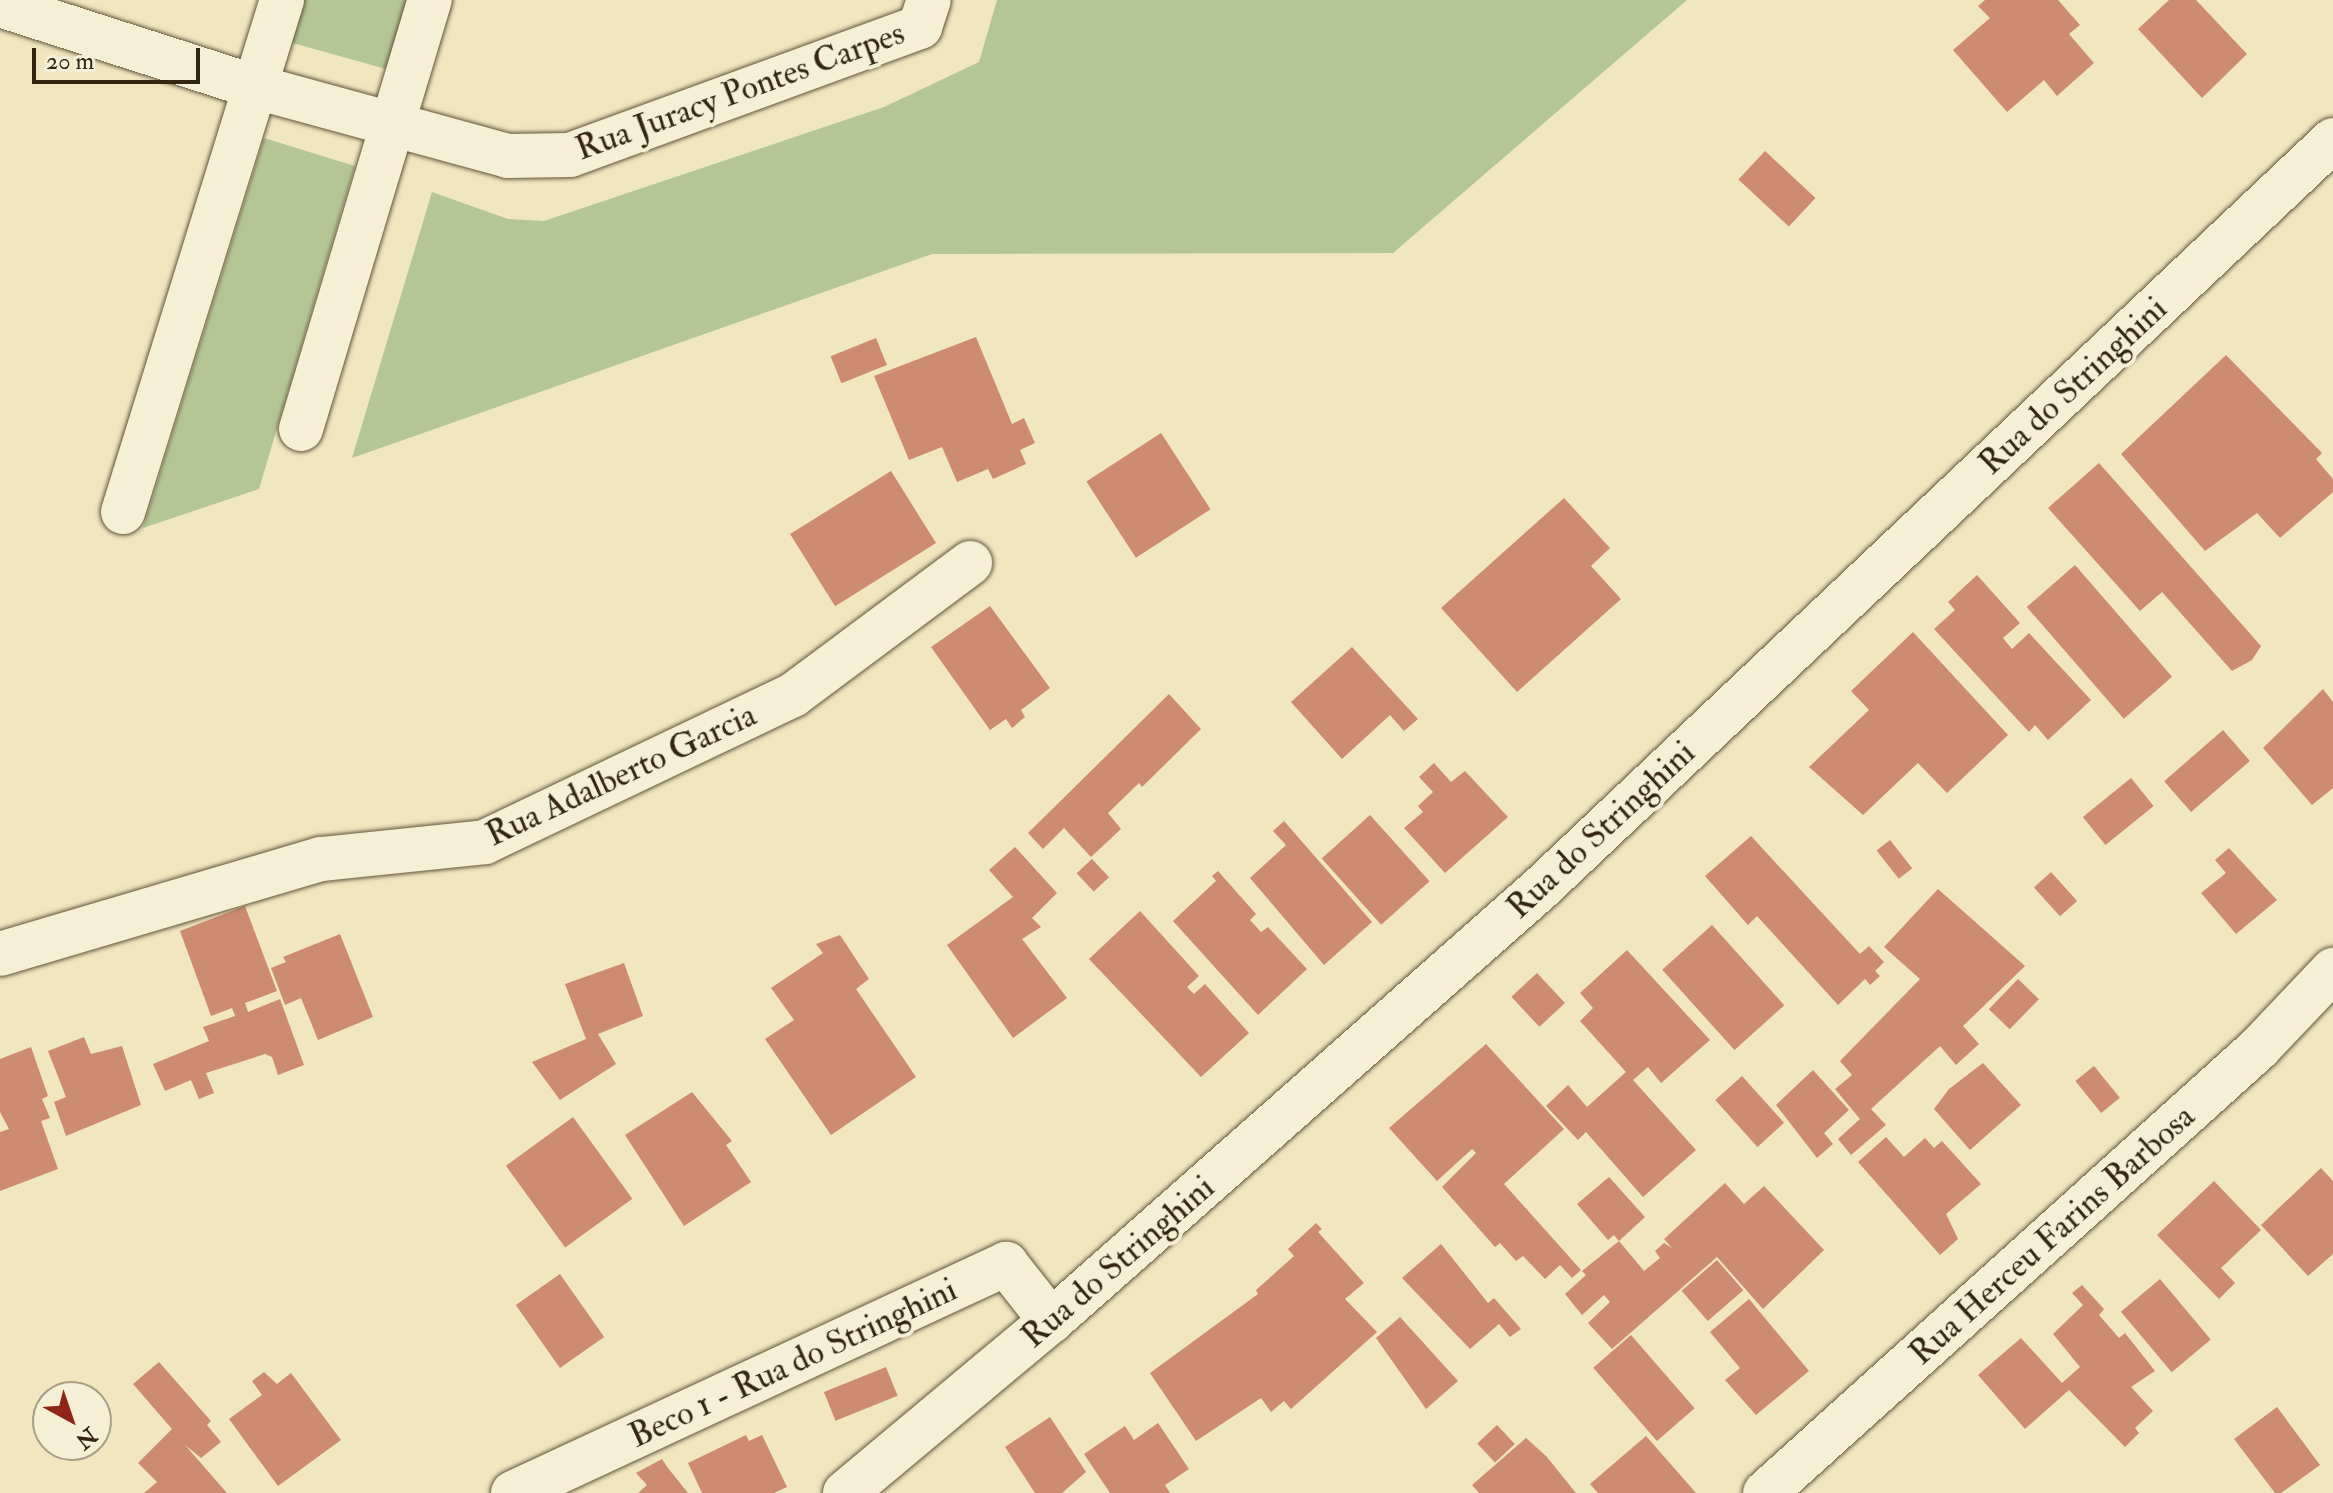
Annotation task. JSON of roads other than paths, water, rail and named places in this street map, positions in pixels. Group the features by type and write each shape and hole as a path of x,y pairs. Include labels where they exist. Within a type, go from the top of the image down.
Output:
{"street":[{"path":"123,512 282,0"},
{"path":"301,429 430,0"},
{"name":"Rua Juracy Pontes Carpes","path":"391,124 508,156 570,155 920,27 929,0"},
{"path":"0,5 256,87 391,124"},
{"name":"Rua do Stringhini","path":"845,1493 1051,1321 1542,887 2333,140"},
{"name":"Rua Adalberto Garcia","path":"0,954 321,859 485,842 793,695 970,563"},
{"name":"Rua Herceu Farins Barbosa","path":"1765,1493 2259,1048 2333,970"},
{"name":"Beco 1 - Rua do Stringhini","path":"513,1493 1006,1264 1051,1321"}]}
